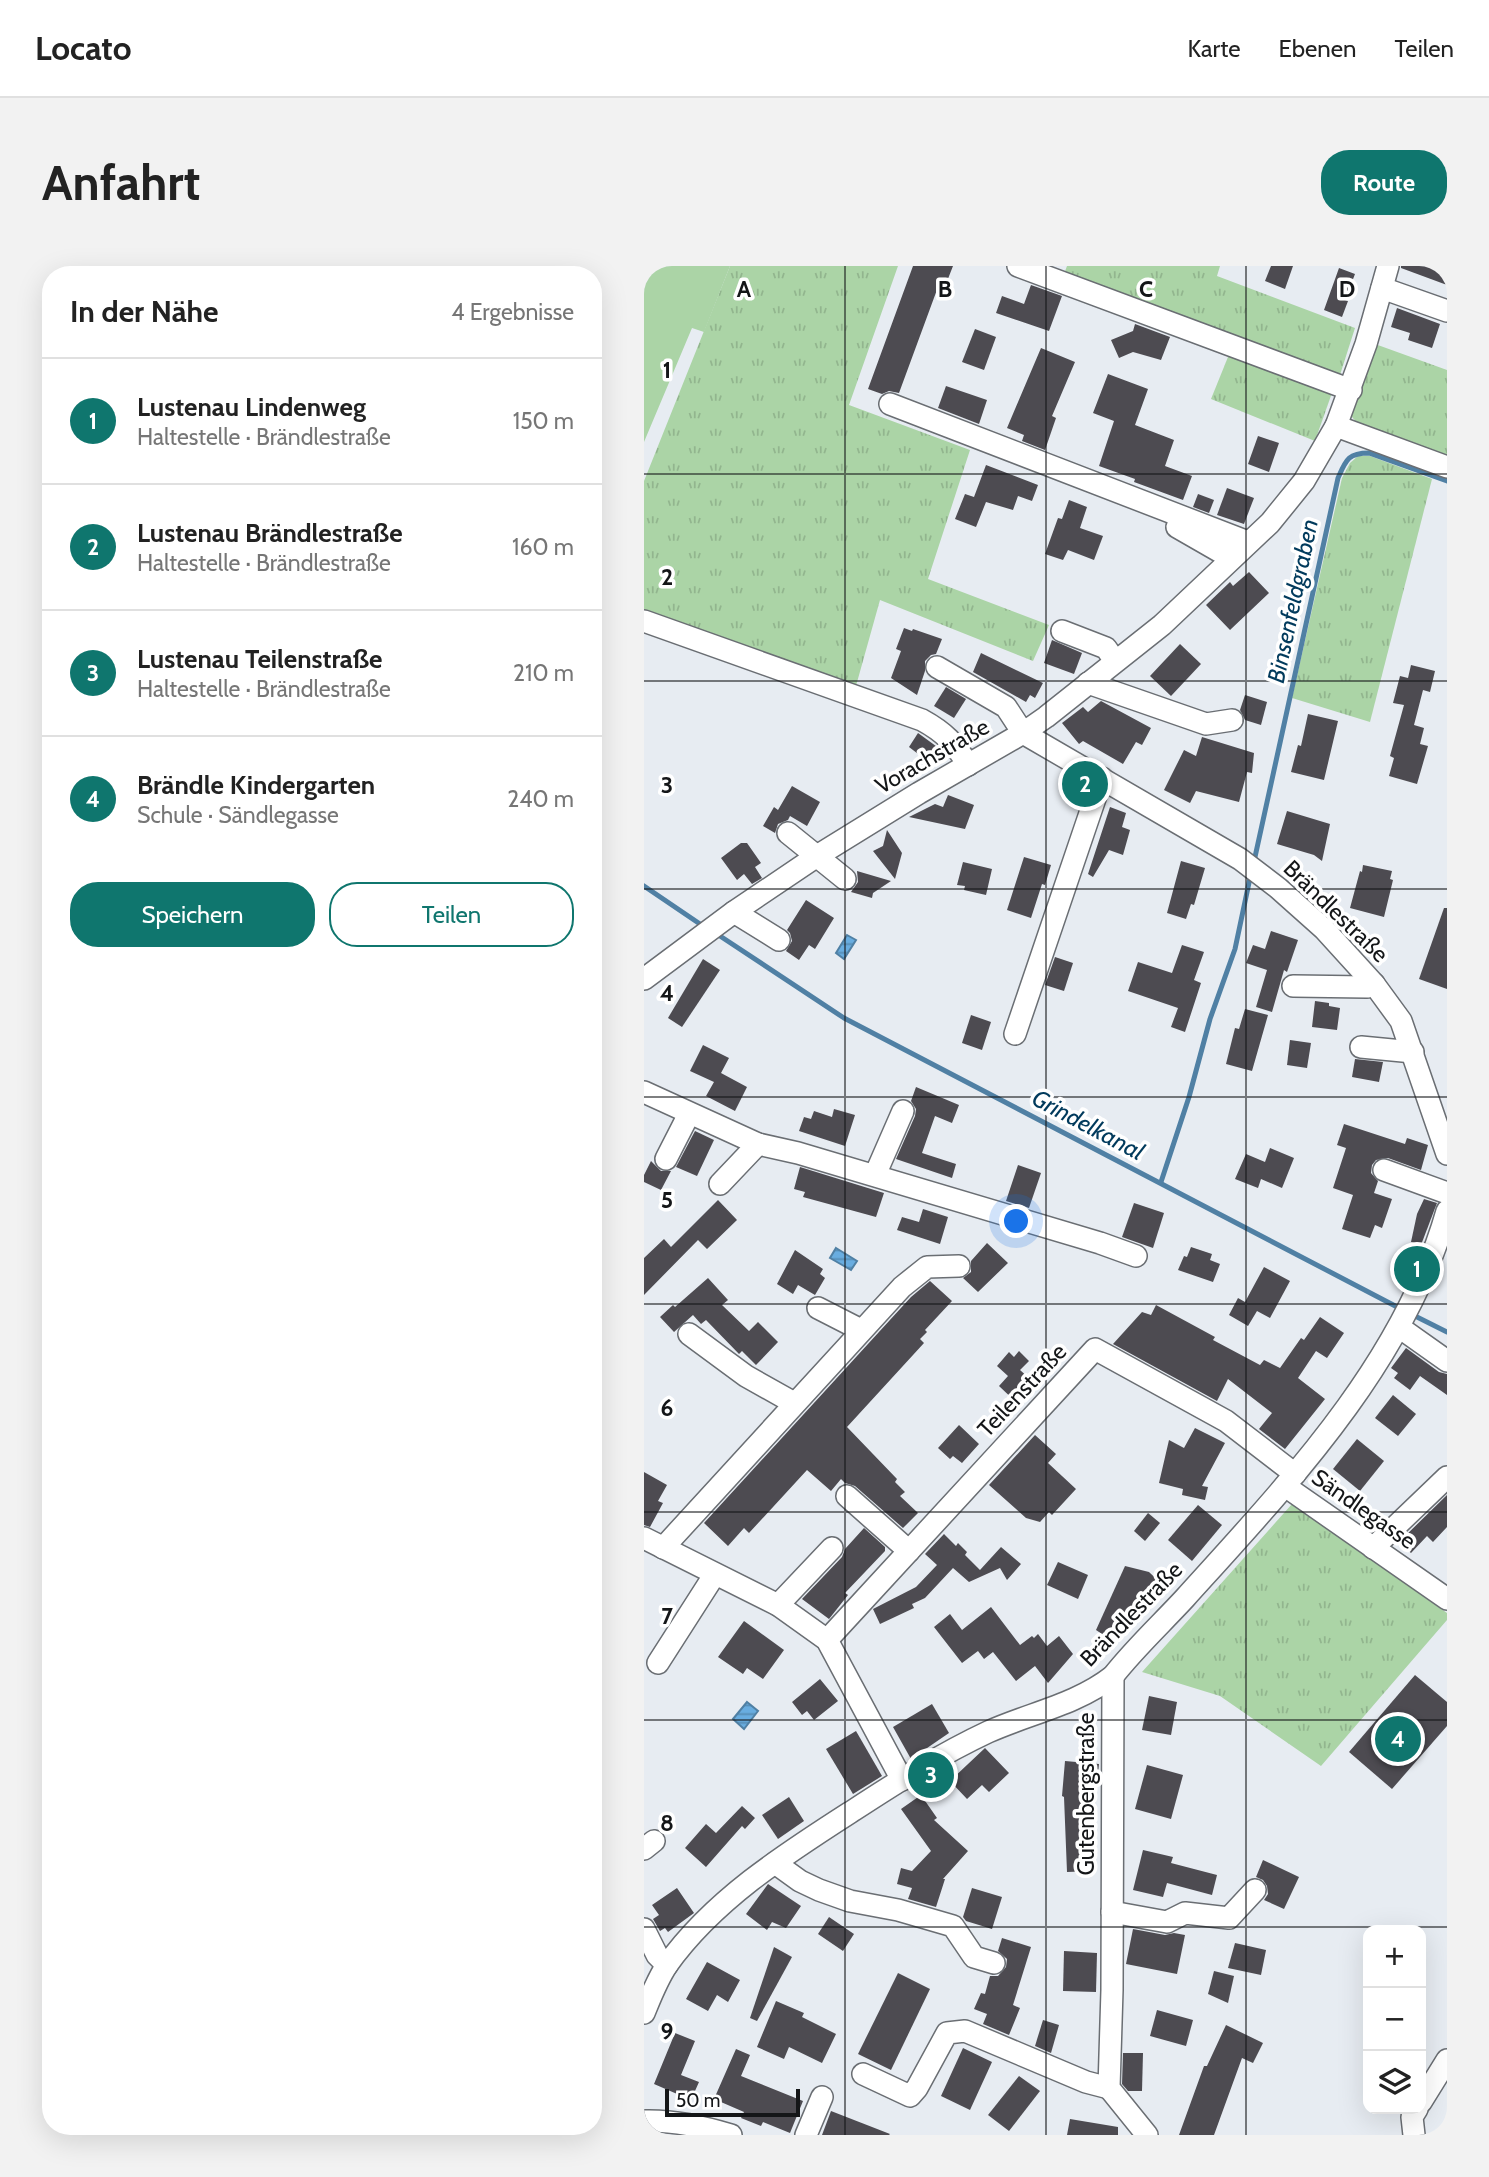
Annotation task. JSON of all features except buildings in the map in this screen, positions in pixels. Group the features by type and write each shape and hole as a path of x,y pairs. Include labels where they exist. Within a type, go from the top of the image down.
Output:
{"street":[{"path":"1018,266 1351,390"},
{"path":"1382,273 1447,311"},
{"name":"Vorachstraße","path":"644,979 734,912 817,856 1023,733 1162,625 1289,502 1304,481 1336,426 1351,390 1382,273"},
{"path":"890,404 1248,542"},
{"path":"1336,426 1447,467"},
{"path":"982,452 1187,531 1231,558"},
{"path":"644,621 922,720 942,731 957,746 968,765"},
{"path":"1062,631 1106,648 1115,661"},
{"path":"937,667 1006,707 1023,733"},
{"path":"1088,683 1206,724 1232,720"},
{"name":"Brändlestraße","path":"1023,733 1240,859 1324,929 1374,984 1401,1020 1446,1145"},
{"path":"1014,1034 1102,778"},
{"path":"788,833 845,879"},
{"path":"734,912 779,940"},
{"path":"1293,986 1367,987 1374,984"},
{"path":"1361,1047 1413,1052"},
{"path":"644,1092 758,1144 875,1175 1136,1256"},
{"path":"875,1175 903,1111"},
{"path":"666,1159 689,1114"},
{"path":"720,1184 758,1144"},
{"path":"1384,1170 1447,1193"},
{"name":"Brändlestraße","path":"644,2013 667,1965 696,1930 733,1895 775,1863 929,1762 989,1732 1082,1697 1113,1676 1290,1480 1358,1391 1414,1298 1438,1245 1447,1211"},
{"path":"902,1780 827,1640 778,1605 654,1543 794,1403 902,1287 927,1267 959,1266"},
{"path":"818,1308 861,1330"},
{"path":"1400,1324 1447,1361"},
{"path":"689,1335 746,1376 794,1403"},
{"name":"Teilenstraße","path":"827,1640 1096,1349 1226,1421 1290,1480"},
{"path":"1373,1548 1447,1477"},
{"name":"Sändlegasse","path":"1290,1480 1373,1548 1447,1599"},
{"path":"846,1496 909,1551"},
{"path":"778,1605 832,1548"},
{"path":"658,1663 715,1574"},
{"name":"Gutenbergstraße","path":"1109,2088 1113,1676"},
{"path":"775,1863 800,1881 819,1890 953,1926 974,1957 995,1963"},
{"path":"1112,1912 1167,1922 1185,1913 1228,1917 1255,1890"},
{"path":"644,1929 657,1955 667,1965"},
{"path":"863,2074 910,2096 918,2088 947,2033 965,2031 1063,2073 1109,2088 1147,2135"},
{"path":"1426,2094 1447,2060"},
{"path":"806,2135 822,2097"},
{"path":"1413,2114 1414,2135"},
{"path":"644,2121 692,2125 731,2135"}],"green space":[{"path":"644,266 730,266 704,332 692,328 644,442"},
{"path":"730,266 898,266 849,405 970,450 928,579 1049,625 1033,661 880,600 854,693 644,613 644,481"},
{"path":"1067,266 1220,266 1217,276 1355,328 1339,378 1064,274"},
{"path":"1375,344 1447,370 1447,458 1358,424 1352,417 1351,411"},
{"path":"1230,352 1333,390 1315,441 1211,399"},
{"path":"1358,456 1370,456 1432,479 1370,722 1292,698 1342,478 1350,463"},
{"path":"1292,1504 1447,1613 1447,1620 1321,1766 1220,1696 1142,1672"}],"water":[{"path":"847,935 856,940 844,959 836,953"},
{"path":"836,1248 857,1261 851,1270 830,1258"},
{"path":"747,1702 758,1711 744,1729 733,1719"}],"waterway":[{"name":"Binsenfeldgraben","path":"1255,857 1338,478 1343,467 1352,456 1369,453 1447,481"},
{"name":"Binsenfeldgraben","path":"1161,1182 1189,1097 1210,1019 1235,949 1250,878"},
{"name":"Grindelkanal","path":"644,886 700,924"},
{"name":"Grindelkanal","path":"720,936 844,1018 1401,1309"},
{"name":"Grindelkanal","path":"1409,1313 1447,1332"}],"place":[{"name":"Lustenau Brändlestraße","path":"1085,784"},
{"name":"Lustenau Lindenweg","path":"1417,1269"},
{"name":"Brändle Kindergarten","path":"1398,1739"},
{"name":"Lustenau Teilenstraße","path":"931,1775"}]}
